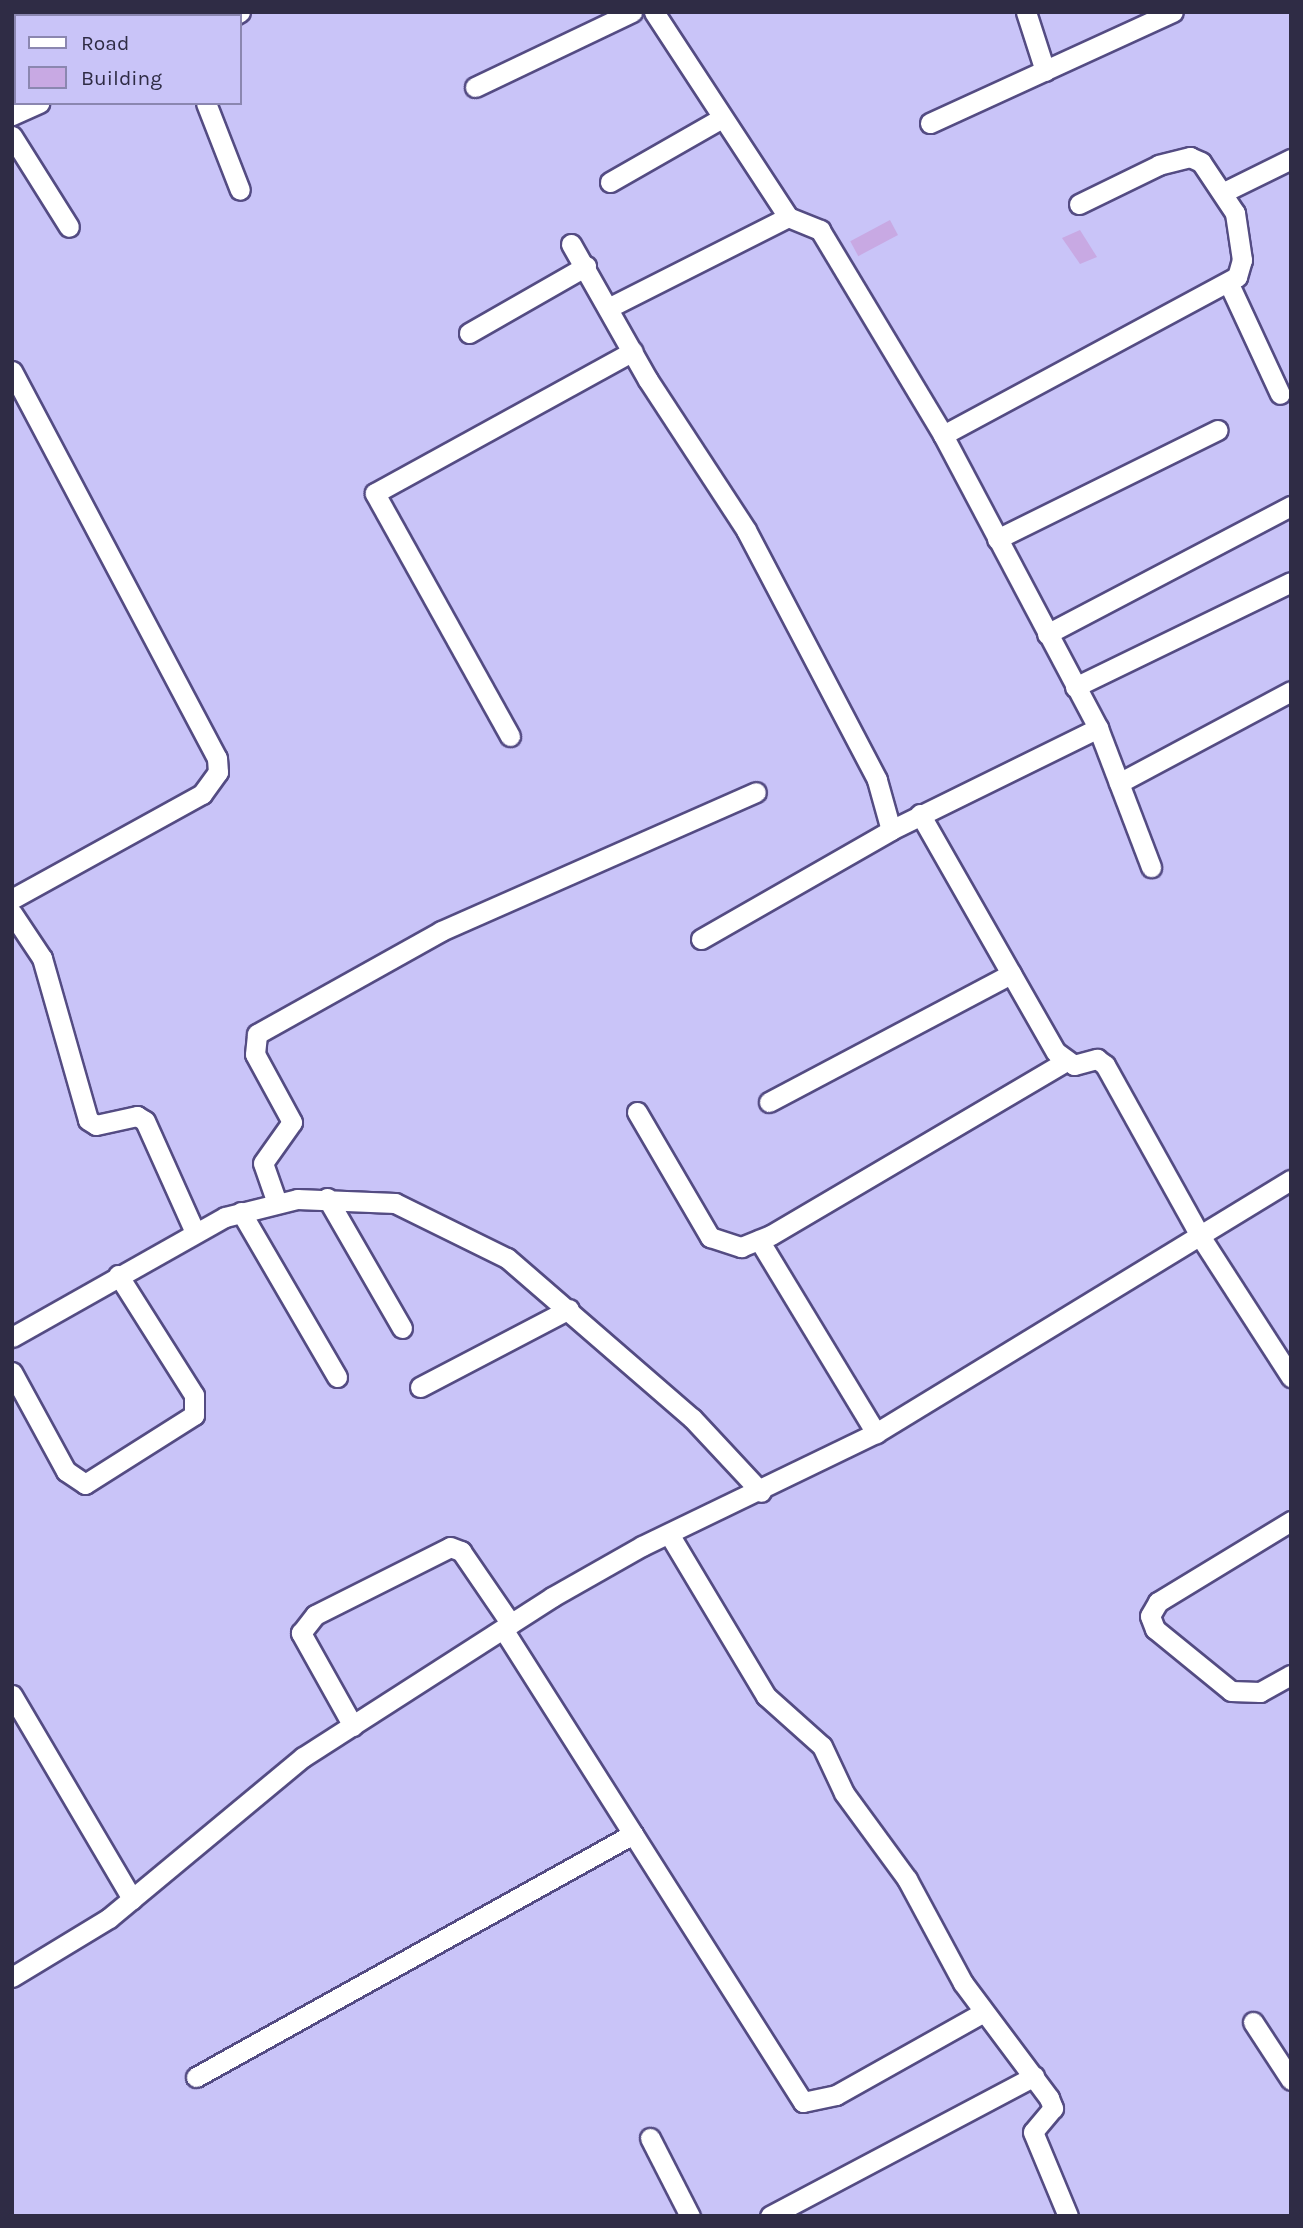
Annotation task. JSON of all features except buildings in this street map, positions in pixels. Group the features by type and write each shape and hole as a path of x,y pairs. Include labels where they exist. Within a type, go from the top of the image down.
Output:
{"street":[{"path":"475,87 632,12"},
{"path":"654,12 720,119 788,217 820,230 943,435 1098,728 1151,867"},
{"path":"1026,12 1045,71"},
{"path":"930,123 1173,12"},
{"path":"12,115 34,105"},
{"path":"207,105 240,190"},
{"path":"610,183 720,119"},
{"path":"12,136 69,228"},
{"path":"943,435 1115,337 1229,284 1242,260 1224,192 1190,157 1159,165 1079,204"},
{"path":"1224,192 1291,159"},
{"path":"610,307 788,217"},
{"path":"571,244 610,307 633,351 746,530 877,779 891,830"},
{"path":"469,333 586,267"},
{"path":"1229,284 1280,394"},
{"path":"510,736 374,493 633,351"},
{"path":"12,372 217,758 218,772 202,794 12,899"},
{"path":"998,539 1218,430"},
{"path":"1047,634 1291,506"},
{"path":"1075,687 1291,582"},
{"path":"1119,783 1291,691"},
{"path":"701,939 920,814 1098,728"},
{"path":"277,1203 263,1163 292,1122 255,1054 257,1034 441,931 756,792"},
{"path":"920,814 1011,974 1065,1062"},
{"path":"12,913 42,958 88,1120 96,1125 136,1116 145,1121 195,1232"},
{"path":"769,1102 1011,974"},
{"path":"637,1112 710,1237 741,1247 759,1240 1065,1062 1097,1059 1105,1065 1200,1236 1291,1377"},
{"path":"12,1977 132,1899 274,1779 507,1626 669,1534 761,1492 876,1433 1291,1180"},
{"path":"327,1198 402,1328"},
{"path":"12,1337 195,1232 241,1212 277,1203 327,1198 395,1203 433,1217 507,1258 692,1418 761,1492"},
{"path":"241,1212 337,1377"},
{"path":"759,1240 876,1433"},
{"path":"12,1372 66,1471 85,1483 194,1415 194,1395 118,1275"},
{"path":"420,1387 569,1309"},
{"path":"1291,1521 1158,1602 1150,1616 1155,1629 1231,1692 1260,1692 1291,1675"},
{"path":"669,1534 766,1696 822,1746 844,1793 907,1879 982,2012 1034,2076 1053,2108 1033,2132 1068,2216"},
{"path":"353,1726 301,1633 315,1615 450,1547 461,1551 633,1834 803,2102 836,2095 982,2012"},
{"path":"12,1695 132,1899"},
{"path":"196,2077 633,1834"},
{"path":"1253,2021 1291,2080"},
{"path":"770,2216 1034,2076"},
{"path":"650,2138 690,2216"}]}
